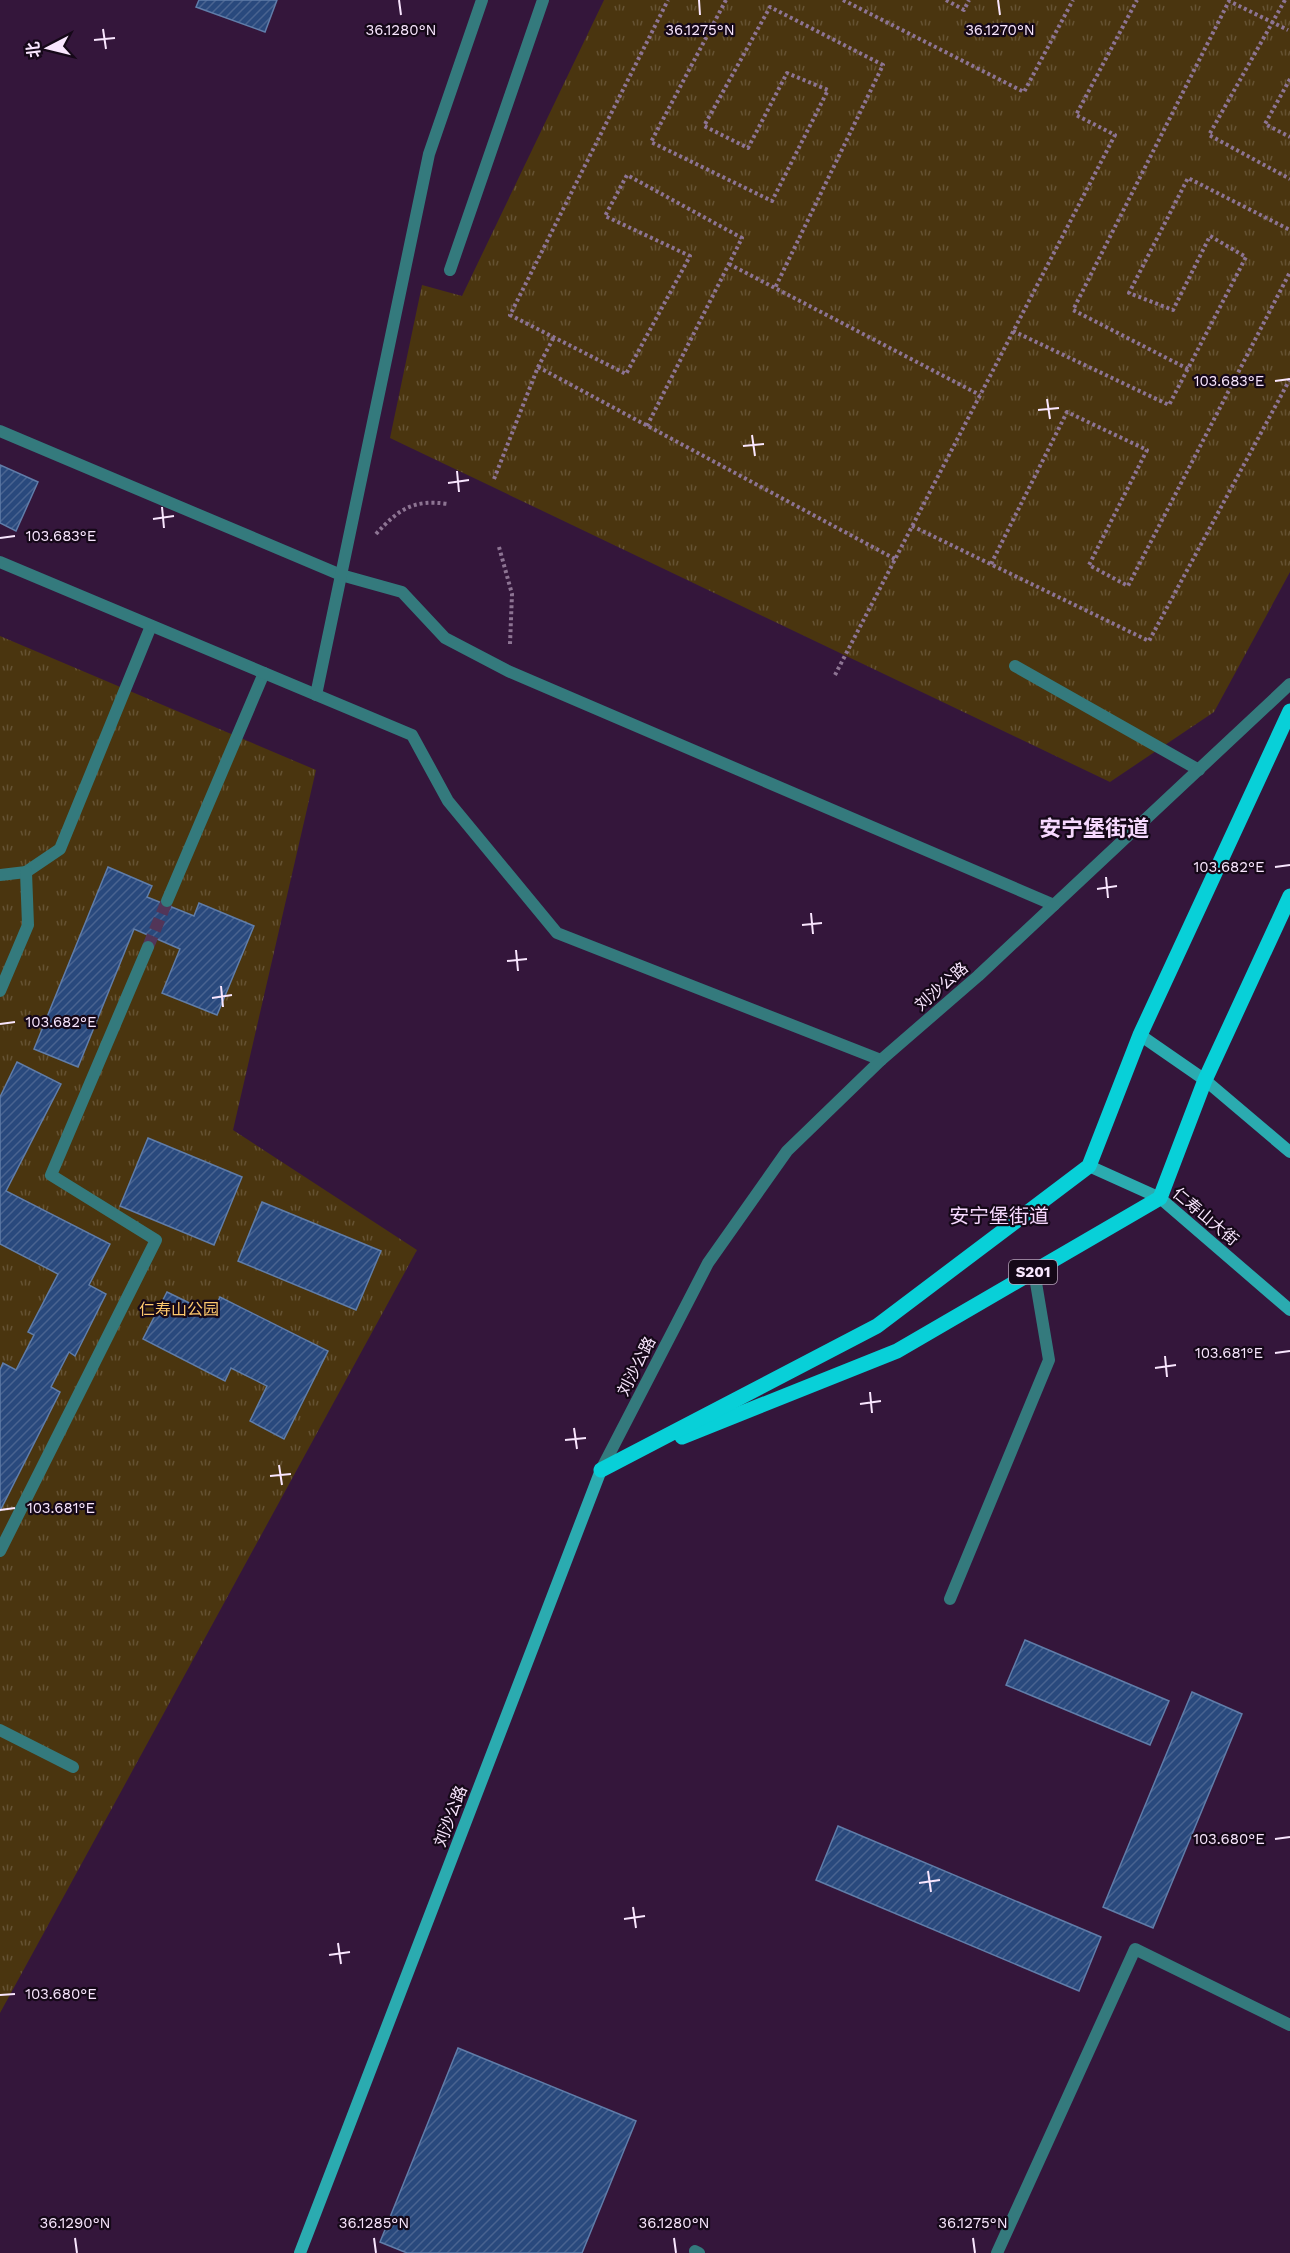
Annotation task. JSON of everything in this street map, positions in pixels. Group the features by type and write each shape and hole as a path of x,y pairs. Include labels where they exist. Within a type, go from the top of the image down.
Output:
{"main road":[{"path":"601,1470 877,1326 1089,1166 1140,1035 1290,711"},
{"path":"1160,1198 1205,1080 1290,896"},
{"path":"1140,1035 1205,1080 1290,1152"},
{"name":"仁寿山大街","path":"1089,1166 1160,1198 1290,1310"},
{"name":"S201","path":"601,1470 897,1351 1160,1198"},
{"name":"刘沙公路","path":"300,2253 601,1470"}],"street":[{"path":"316,695 429,154 482,0"},
{"path":"450,270 543,0"},
{"path":"0,432 341,575 402,592 445,638 508,671 1053,905"},
{"path":"0,562 412,735 448,801 557,933 881,1060"},
{"path":"0,875 26,872 60,849 151,626"},
{"path":"1014,666 1199,770"},
{"path":"167,901 264,673"},
{"name":"刘沙公路","path":"601,1470 708,1263 787,1150 881,1060 978,976 1290,684"},
{"path":"0,990 28,925 26,872"},
{"path":"0,1551 156,1240 51,1175 148,947"},
{"path":"950,1599 1049,1360 1034,1271"},
{"path":"0,1730 73,1767"},
{"path":"997,2253 1135,1949 1290,2025"}],"path":[{"path":"647,426 742,238 627,175 605,216 690,256 626,374 510,315 668,0"},
{"path":"726,0 651,142 772,201 828,90 787,73 748,147 704,126 770,7 883,65 775,288"},
{"path":"843,0 1024,92 1073,0"},
{"path":"946,0 964,10 969,0"},
{"path":"835,675 1115,135 1076,115 1137,0"},
{"path":"1285,0 1209,135 1290,178"},
{"path":"1188,369 1073,310 1229,2 1288,30"},
{"path":"1290,79 1265,124 1290,137"},
{"path":"1013,331 1169,405 1246,257 1210,236 1173,310 1129,293 1188,178 1290,230"},
{"path":"729,264 980,395"},
{"path":"991,564 1067,412 1147,450 1089,565 1128,586 1290,272"},
{"path":"494,479 538,367 554,337"},
{"path":"538,367 896,559"},
{"path":"912,526 1149,641 1290,379"},
{"path":"375,536 406,506 429,502 448,504"},
{"path":"499,547 512,594 508,671"}],"green space":[{"path":"604,0 1290,0 1290,572 1214,712 1110,782 390,438 422,285 462,296"},
{"name":"仁寿山公园","path":"0,636 316,770 233,1130 417,1250 0,2013"}],"building":[{"path":"199,0 277,0 265,32 196,7"},
{"path":"0,465 38,482 16,531 0,523"},
{"path":"108,867 152,886 147,897 194,916 199,903 254,926 217,1015 162,993 180,949 134,929 78,1067 34,1049"},
{"path":"17,1062 61,1084 6,1191 110,1244 89,1285 106,1294 75,1356 69,1352 51,1387 60,1392 0,1511 0,1370 3,1363 16,1370 34,1335 28,1332 58,1274 0,1244 0,1097"},
{"path":"148,1138 242,1177 214,1245 120,1206"},
{"path":"262,1202 381,1251 356,1310 238,1261"},
{"path":"167,1292 212,1314 220,1297 328,1351 284,1439 250,1421 267,1386 231,1368 225,1381 143,1339"},
{"path":"1025,1640 1169,1701 1150,1745 1006,1685"},
{"path":"1192,1692 1242,1714 1153,1928 1103,1907"},
{"path":"838,1826 1101,1937 1079,1991 816,1880"},
{"path":"458,2048 636,2121 582,2253 407,2253 380,2242"}],"tunnel":[{"path":"148,947 167,901"}],"district":[{"name":"安宁堡街道","path":"1094,828"},
{"name":"安宁堡街道","path":"999,1216"}]}
